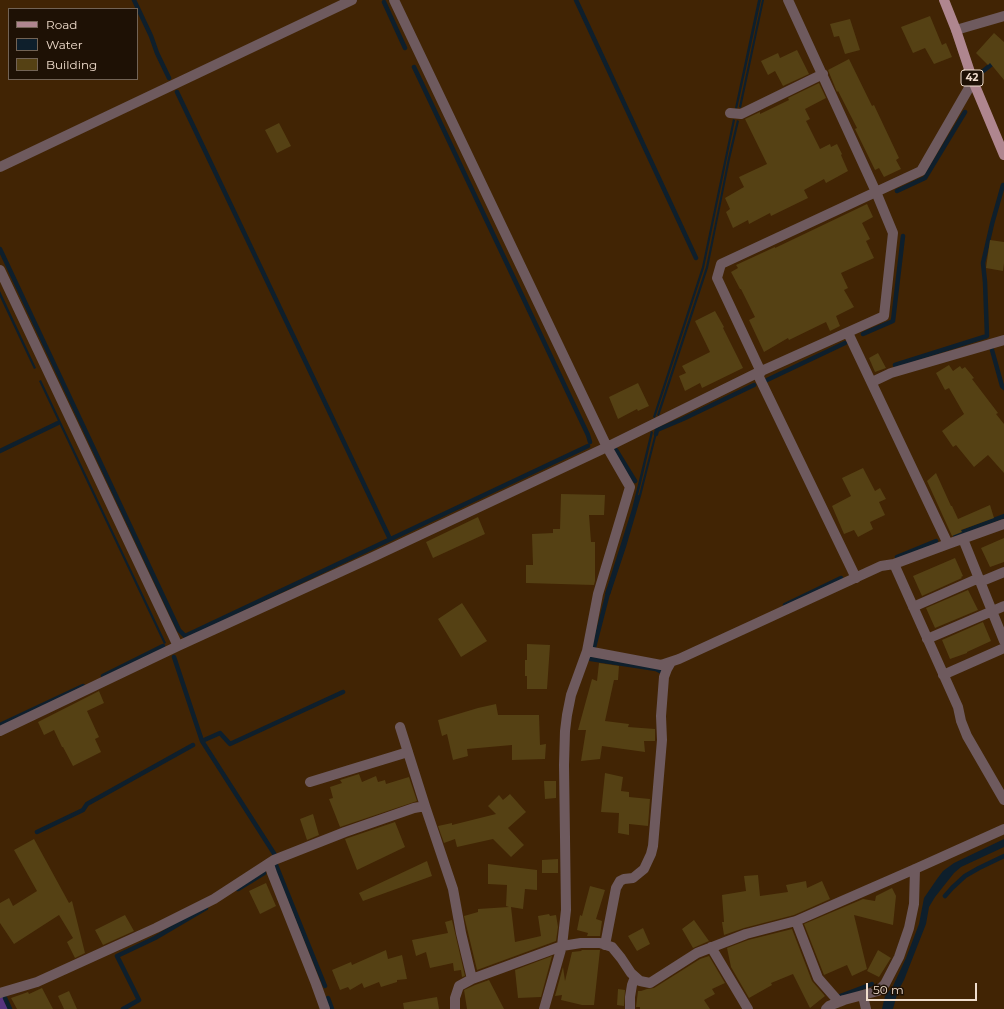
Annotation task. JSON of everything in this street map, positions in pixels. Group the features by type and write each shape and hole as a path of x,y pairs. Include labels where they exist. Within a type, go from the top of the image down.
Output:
{"main road":[{"name":"42","path":"944,0 973,81 1004,155"}],"street":[{"path":"0,168 352,0"},
{"path":"394,0 607,447 630,487 598,594 587,651 571,695 567,715 564,765 566,910 562,946 544,1009"},
{"path":"0,731 178,646 375,556 607,447 759,372 884,316 893,233 823,74 788,0"},
{"path":"956,30 1004,16"},
{"path":"730,113 741,114 823,74"},
{"path":"856,578 759,372 717,278 721,264 921,171 973,81"},
{"path":"0,270 178,646"},
{"path":"848,333 948,544"},
{"path":"872,382 891,373 1004,340"},
{"path":"587,651 661,666 686,656 881,566 894,564 1004,524"},
{"path":"963,539 1004,641"},
{"path":"894,564 958,707 966,736 1004,800"},
{"path":"913,607 1004,572"},
{"path":"927,639 1004,606"},
{"path":"943,675 1004,648"},
{"path":"605,945 616,888 620,881 633,878 644,870 653,846 662,740 661,716 664,677 671,662"},
{"path":"400,727 452,888 472,979"},
{"path":"310,782 408,752"},
{"path":"0,993 37,982 156,928 214,899 274,860 345,832 414,808 425,806"},
{"path":"455,1009 455,998 459,986 472,979 562,946 581,943 600,943 612,947 631,973 640,981 650,983 697,953 746,934 796,921 1004,829"},
{"path":"269,864 325,1009"},
{"path":"826,1009 829,1006 844,1000 878,991 885,984 910,928 914,904 915,869"},
{"path":"796,921 818,978 839,1002"},
{"path":"711,948 748,1009"},
{"path":"630,1009 632,986 636,977"},
{"path":"863,996 866,1009"}],"shaded area":[{"path":"2,994 9,1009 0,1009 0,996"}],"water":[{"path":"758,0 761,0 737,109 735,108"},
{"path":"762,0 764,0 741,108 739,107"},
{"path":"733,119 735,120 704,268 655,418 653,417 702,267"},
{"path":"737,120 739,121 708,268 659,416 657,415 706,267"},
{"path":"0,291 36,368 34,369 0,297"},
{"path":"41,380 166,643 164,644 39,381"},
{"path":"656,429 658,429 626,547 610,595 605,594 632,509 651,431 653,432 638,495"},
{"path":"1004,839 1004,847 961,867 954,873 935,897 929,907 926,924 904,980 898,991 893,1009 882,1009 885,996 893,986 919,924 924,898 937,879 943,871 954,863"}],"building":[{"path":"930,16 942,45 946,43 952,57 934,64 925,48 913,53 901,27"},
{"path":"850,19 860,50 845,54 839,36 834,37 830,24"},
{"path":"994,33 1004,42 1004,80 990,63 988,65 976,53"},
{"path":"797,50 809,74 783,86 775,71 768,75 761,61 778,53 780,58"},
{"path":"849,59 872,106 874,105 899,158 896,160 901,169 884,177 879,168 875,170 855,129 857,128 838,91 837,92 828,70"},
{"path":"819,83 826,98 805,109 810,119 806,121 820,149 830,144 831,147 837,144 848,171 826,183 824,179 804,190 808,198 771,216 770,213 749,224 748,220 733,228 726,212 730,209 725,198 744,187 739,177 767,164 745,119 760,112 760,114 789,100 788,98"},
{"path":"279,123 291,146 277,153 265,130"},
{"path":"867,204 873,217 862,223 870,239 866,241 874,258 841,273 848,288 844,290 854,307 836,316 840,326 830,331 826,322 789,340 788,338 764,352 749,320 755,317 731,272 738,268 736,265"},
{"path":"990,240 1004,242 1003,271 986,268"},
{"path":"715,311 743,368 702,388 700,383 685,391 679,376 686,373 682,366 710,352 695,321"},
{"path":"878,353 886,368 875,372 869,358"},
{"path":"949,365 953,371 960,366 962,369 965,367 974,378 972,379 998,413 996,414 1004,424 1004,473 988,455 974,467 956,445 953,447 942,431 964,414 949,388 945,390 936,373"},
{"path":"638,383 649,406 638,411 637,409 618,419 609,397"},
{"path":"863,468 875,491 880,488 886,499 879,502 885,515 870,522 873,529 858,537 854,530 844,534 832,506 851,496 842,478"},
{"path":"936,473 958,519 990,505 994,518 961,530 962,532 952,536 927,481"},
{"path":"561,494 605,495 604,515 589,515 591,542 595,542 594,585 526,583 526,565 533,565 532,534 553,533 553,529 560,529"},
{"path":"478,517 485,534 433,558 426,542"},
{"path":"1004,538 1004,562 990,567 981,548"},
{"path":"955,558 963,576 961,577 962,578 922,596 913,576"},
{"path":"968,590 978,610 935,628 926,608"},
{"path":"462,603 487,641 461,657 438,619"},
{"path":"983,622 991,641 967,653 950,659 942,640"},
{"path":"527,644 550,645 547,689 527,689 525,660 527,660"},
{"path":"599,663 619,666 618,680 614,680 605,721 629,724 628,727 655,729 655,741 644,741 645,752 602,746 600,759 581,761 586,730 578,730 592,679 597,681"},
{"path":"99,691 104,703 87,711 99,737 95,739 101,752 73,766 54,730 44,735 38,722"},
{"path":"496,704 498,715 539,715 540,745 546,744 545,759 512,760 512,745 467,749 468,756 453,760 447,734 442,736 438,720"},
{"path":"605,773 623,777 621,791 629,792 629,797 650,799 648,826 629,824 629,835 618,833 619,813 601,812"},
{"path":"359,774 362,782 376,776 378,782 385,780 386,784 409,777 417,801 340,827 329,799 333,798 330,787 342,783 340,780"},
{"path":"544,781 556,781 556,798 545,799"},
{"path":"510,794 526,812 508,828 524,845 511,857 493,839 457,847 455,839 444,843 438,826 452,823 452,825 496,814 488,806 499,795 503,800"},
{"path":"313,814 319,835 307,840 300,819"},
{"path":"395,822 405,847 357,870 345,839"},
{"path":"34,839 69,903 72,901 85,953 75,958 67,942 73,938 59,915 14,944 0,923 0,903 9,898 13,906 37,891 14,850"},
{"path":"558,859 558,873 542,873 542,860"},
{"path":"427,861 432,876 363,901 359,893"},
{"path":"488,864 537,870 537,890 525,889 523,909 511,907 515,942 541,936 538,916 549,914 550,916 556,915 558,927 556,941 477,970 464,916 478,912 478,909 509,907 506,906 507,885 488,884"},
{"path":"758,875 760,896 788,892 786,885 806,881 807,888 822,881 830,899 794,915 744,928 724,935 722,922 724,922 722,895 746,891 744,876"},
{"path":"266,883 276,906 260,914 249,891"},
{"path":"590,886 605,890 596,919 602,921 600,936 587,936 588,933 577,930 580,915 582,916"},
{"path":"892,888 896,896 893,925 854,915 867,969 852,976 847,965 824,975 804,924 863,899 875,901 876,896"},
{"path":"125,915 134,931 103,945 95,930"},
{"path":"452,920 465,976 462,977 461,970 454,971 453,963 430,968 426,952 416,956 412,940 448,933 445,922"},
{"path":"694,920 709,941 693,948 682,929"},
{"path":"643,928 650,944 637,951 628,936"},
{"path":"792,929 812,981 825,996 810,1008 793,974 771,983 772,985 749,998 731,967 727,948 748,940"},
{"path":"386,950 388,959 402,955 407,979 397,980 397,982 381,987 379,982 364,988 362,983 350,990 348,987 340,990 332,970 351,962 352,965"},
{"path":"582,950 600,950 594,1005 582,1005 561,1000 562,995 555,996 563,967 565,981 572,952"},
{"path":"878,950 891,958 879,977 867,971"},
{"path":"552,956 541,997 518,998 515,970"},
{"path":"709,956 725,983 712,989 715,994 704,1000 710,1009 640,1009 640,1007 636,1007 638,991 654,988 700,959"},
{"path":"489,980 504,1009 467,1009 464,990"},
{"path":"42,988 53,1009 17,1009 11,998 28,992 29,994"},
{"path":"618,989 625,990 624,1006 617,1005"},
{"path":"69,991 77,1009 64,1009 58,996"},
{"path":"437,997 439,1009 404,1009 403,1003"}],"waterway":[{"path":"134,0 138,8"},
{"path":"576,0 696,258"},
{"path":"384,2 405,48"},
{"path":"138,8 169,78"},
{"path":"982,72 1004,54"},
{"path":"414,67 590,442"},
{"path":"177,92 390,539"},
{"path":"897,191 925,178 965,112"},
{"path":"895,365 987,336 983,263 1003,185"},
{"path":"863,334 893,321 903,236"},
{"path":"0,249 179,630 185,636 588,446"},
{"path":"767,380 845,343"},
{"path":"992,350 1002,386 1004,388"},
{"path":"656,434 657,430 754,385"},
{"path":"0,451 58,423"},
{"path":"616,450 635,481"},
{"path":"955,535 1004,516"},
{"path":"897,557 936,541"},
{"path":"785,605 841,578"},
{"path":"609,589 591,659 656,669 660,671 664,667"},
{"path":"103,676 163,646"},
{"path":"174,657 202,741 275,855"},
{"path":"0,725 83,686"},
{"path":"202,741 220,733 230,744 343,692"},
{"path":"37,832 83,810 87,804 193,745"},
{"path":"945,896 965,876 1004,856"},
{"path":"276,865 325,986"},
{"path":"238,889 264,873"},
{"path":"123,1009 139,1000 117,956 155,938 206,908"},
{"path":"835,998 872,984"},
{"path":"5,998 10,1009"},
{"path":"328,998 332,1009"}]}
